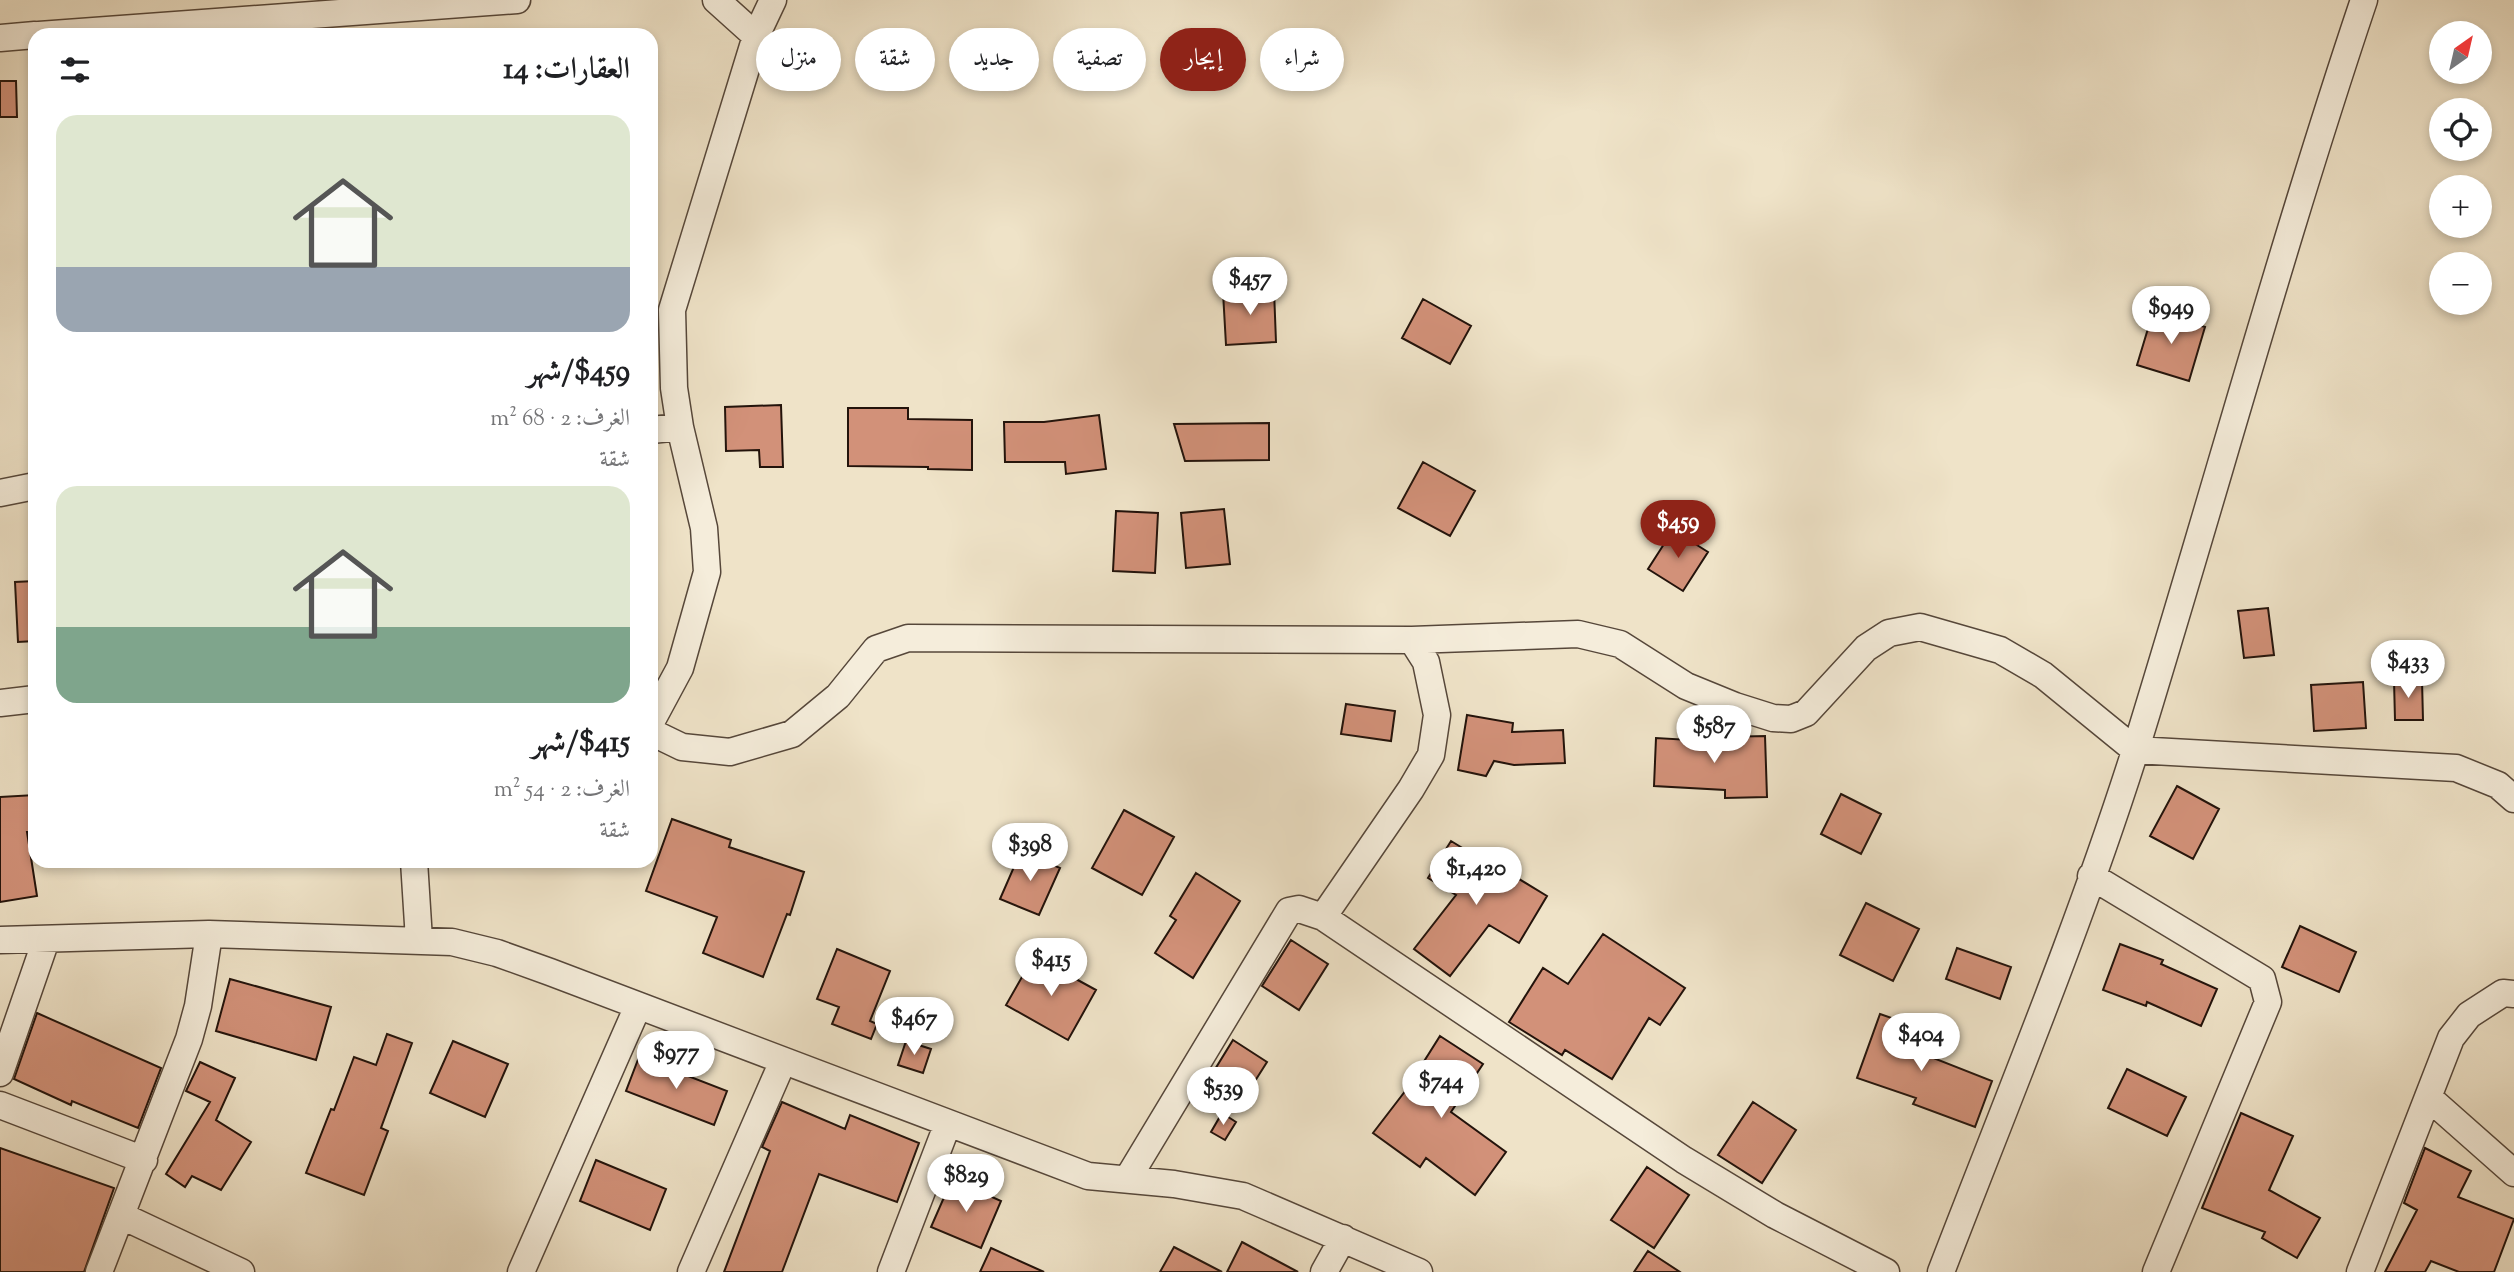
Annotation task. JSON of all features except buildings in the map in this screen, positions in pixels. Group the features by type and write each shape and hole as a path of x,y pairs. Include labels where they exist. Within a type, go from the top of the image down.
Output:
{"street":[{"path":"133,28 517,0"},
{"path":"658,709 680,667 707,572 704,528 680,427 674,388 672,310 756,36 716,0"},
{"path":"760,28 773,0"},
{"path":"1941,1272 2091,876 2135,750 2314,154 2364,0"},
{"path":"0,38 28,36"},
{"path":"658,429 680,427"},
{"path":"0,493 28,487"},
{"path":"658,735 682,747 730,752 792,734 838,696 876,649 908,638 1412,640 1578,634 1620,644 1686,686 1735,706 1773,718 1791,719 1806,713 1866,648 1889,633 1920,627 2000,650 2043,675 2135,750 2456,768 2498,785 2514,799"},
{"path":"1323,917 1411,789 1431,755 1437,715 1426,662 1412,640"},
{"path":"0,703 28,700"},
{"path":"414,868 419,940"},
{"path":"2091,876 2262,979 2268,1002 2156,1272"},
{"path":"1128,1178 1289,911 1299,909 1323,917 1684,1160 1775,1215 1886,1272"},
{"path":"99,1272 189,1039 198,1006 209,934"},
{"path":"0,940 209,934 452,942 497,953 1088,1176 1128,1178 1243,1196 1419,1272"},
{"path":"0,1073 46,940"},
{"path":"2360,1272 2451,1038 2469,1015 2510,987"},
{"path":"521,1272 638,1006"},
{"path":"691,1272 783,1060"},
{"path":"2428,1097 2514,1174"},
{"path":"0,1105 144,1160"},
{"path":"891,1272 948,1123"},
{"path":"122,1216 241,1272"},
{"path":"1324,1272 1343,1238"}]}
